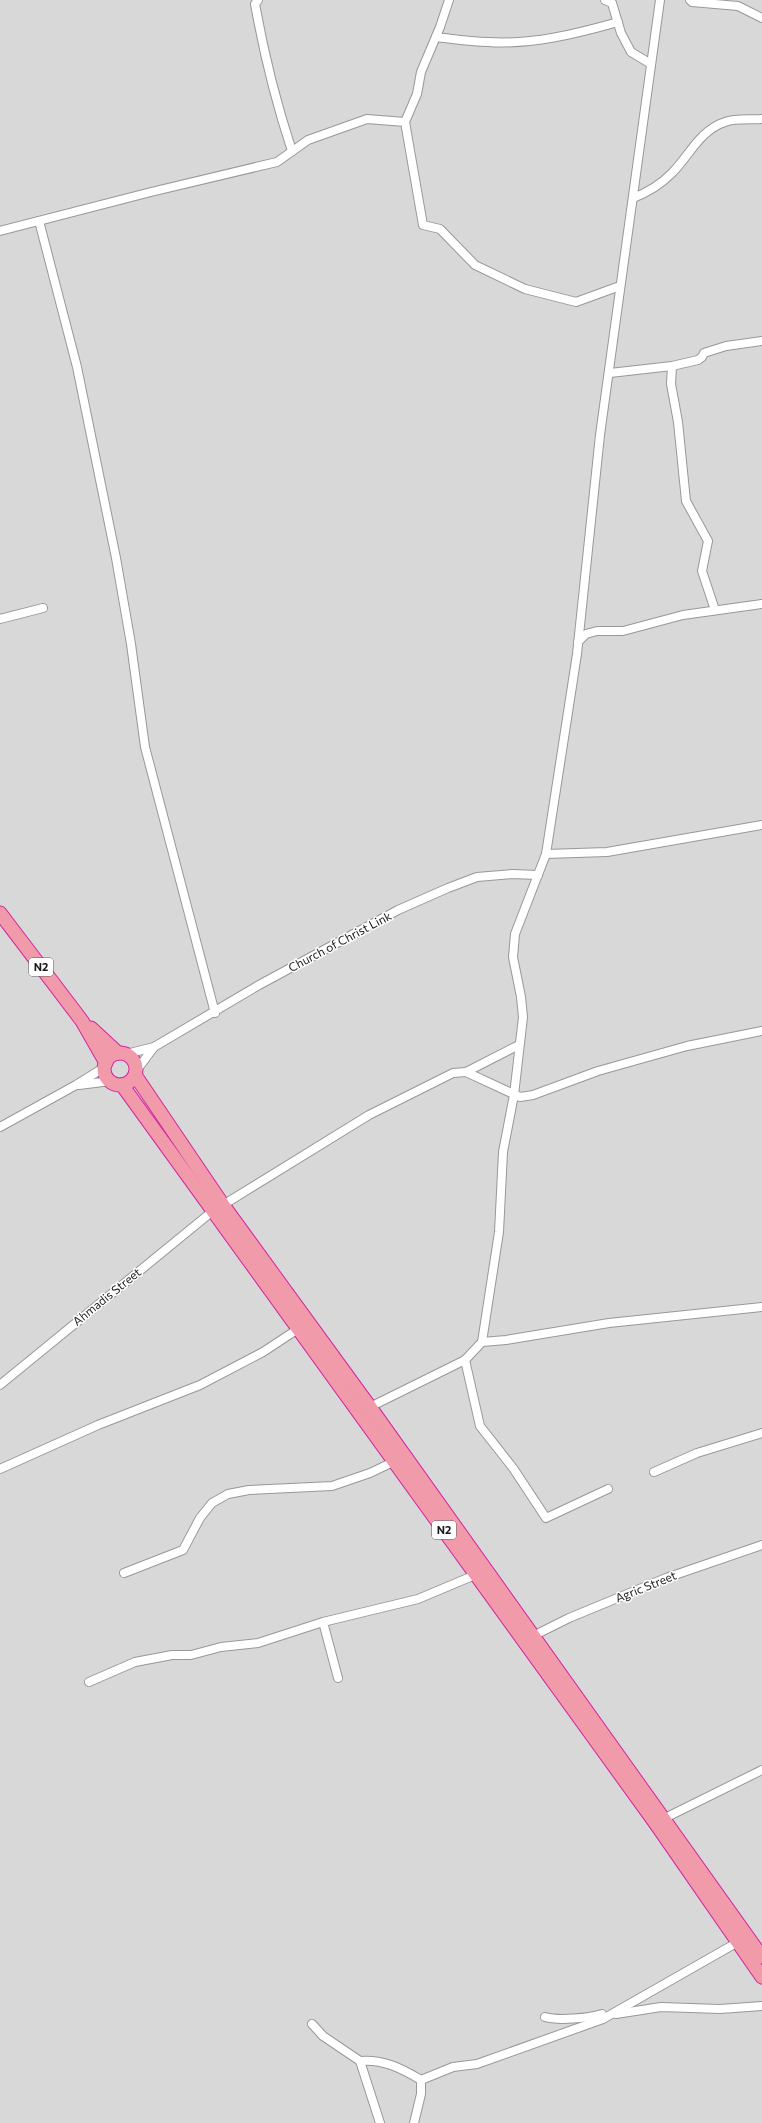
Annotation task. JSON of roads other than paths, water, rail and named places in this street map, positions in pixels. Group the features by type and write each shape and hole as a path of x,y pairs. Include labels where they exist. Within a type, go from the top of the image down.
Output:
{"highway":[{"name":"N2","path":"0,913 82,1021 105,1065"},
{"name":"N2","path":"82,1021 122,1054"},
{"path":"122,1054 133,1059 136,1073 130,1081 116,1083 106,1075 105,1065 111,1056 122,1054"},
{"name":"N2","path":"136,1073 218,1207 298,1329 395,1461 476,1575 529,1639 665,1818 762,1957"},
{"name":"N2","path":"116,1083 218,1207 370,1407 762,1977"}],"street":[{"path":"258,0 255,4 261,39 278,109 292,151"},
{"path":"449,0 436,37 423,67 417,94 405,122 423,225 440,229 475,265 525,289 576,302 620,286"},
{"path":"605,0 612,3 618,22 631,52 651,64"},
{"path":"370,1407 465,1360 482,1342 499,1232 503,1152 514,1095 523,1017 521,998 512,958 515,934 525,904 546,854 578,642 600,435 610,373 620,286 634,198 660,0"},
{"path":"690,0 692,2 738,6 762,18"},
{"path":"436,37 488,43 522,41 577,34 618,22"},
{"path":"0,231 277,162 308,140 368,119 405,122"},
{"path":"634,198 652,191 673,173 698,140 713,128 726,121 762,119"},
{"path":"39,221 77,367 116,558 131,644 145,747 215,1013"},
{"path":"610,373 672,366 698,360 702,358 704,353 726,346 762,341"},
{"path":"672,366 671,384 678,422 686,500 708,541 702,571 715,610"},
{"path":"578,642 586,634 597,631 623,631 684,615 762,604"},
{"path":"0,619 43,608"},
{"path":"546,854 607,852 762,825"},
{"name":"Church of Christ Link","path":"122,1054 154,1047 215,1013 260,985 391,914 448,888 477,877 512,874 538,875"},
{"path":"466,1072 520,1097 533,1094 598,1071 680,1048 762,1031"},
{"name":"Ahmadis Street","path":"0,1385 218,1207 369,1114 453,1073 466,1072 519,1045"},
{"name":"Church of Christ Link","path":"136,1073 154,1047"},
{"path":"0,1127 76,1085 105,1065"},
{"path":"76,1085 116,1083"},
{"path":"482,1342 506,1340 608,1323 762,1306"},
{"path":"0,1469 98,1425 200,1385 263,1352 298,1329"},
{"path":"465,1360 480,1426 513,1468 546,1518 608,1489"},
{"path":"654,1472 697,1453 762,1433"},
{"path":"124,1573 183,1550 200,1518 212,1503 228,1494 249,1490 332,1486 370,1473 395,1461"},
{"name":"Agric Street","path":"529,1639 569,1618 666,1578 762,1545"},
{"path":"89,1682 134,1662 172,1655 191,1655 221,1648 258,1643 324,1622 418,1599 476,1575"},
{"path":"324,1622 338,1678"},
{"path":"665,1818 762,1770"},
{"path":"360,2061 371,2060 396,2066 421,2080 453,2068 477,2064 603,2019 738,1942"},
{"path":"545,2017 552,2019 573,2017 583,2019 614,2013 619,2014 661,2007 720,2009 762,2006"},
{"path":"312,2024 323,2036 360,2061 380,2123"},
{"path":"414,2123 421,2094 421,2080"}]}
